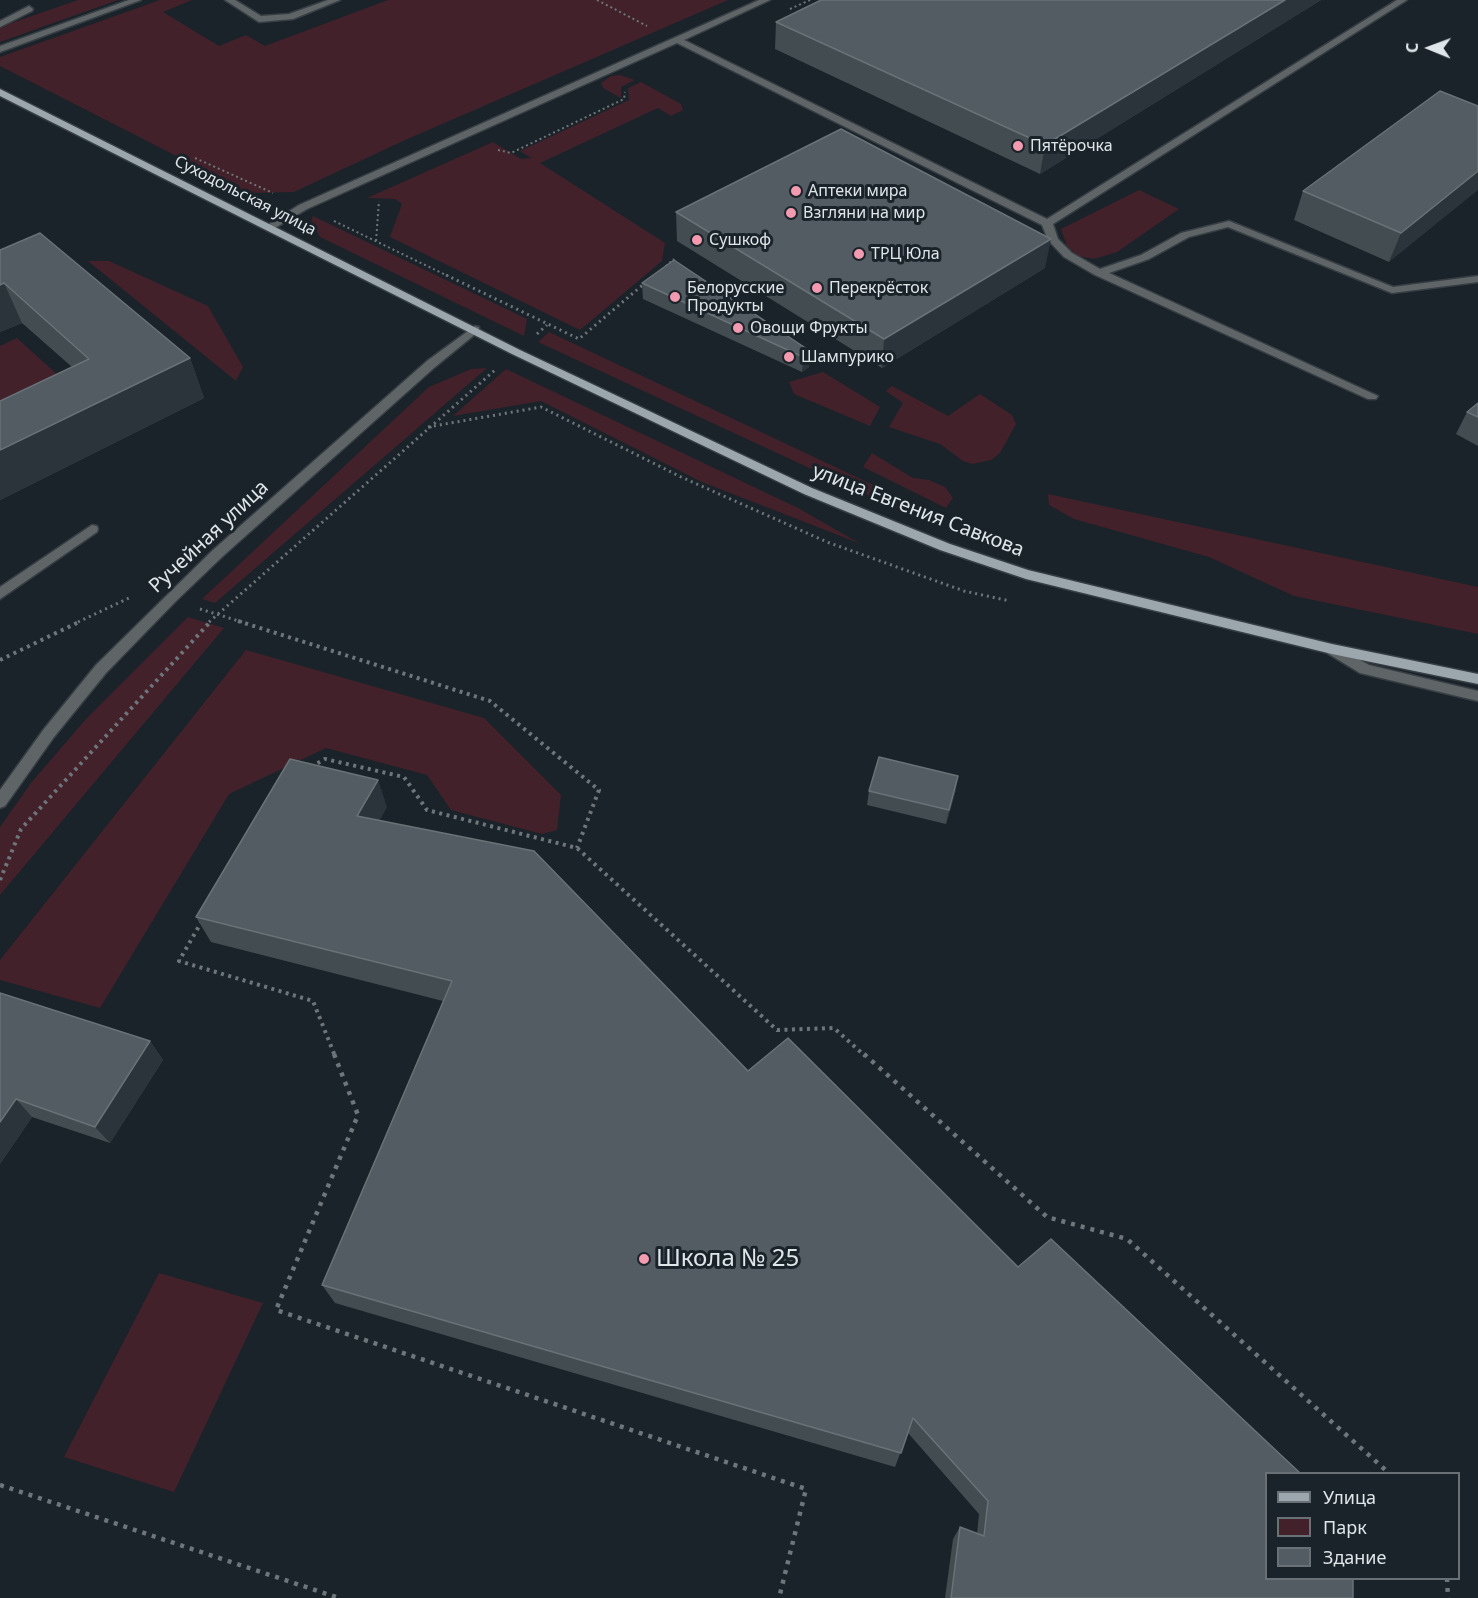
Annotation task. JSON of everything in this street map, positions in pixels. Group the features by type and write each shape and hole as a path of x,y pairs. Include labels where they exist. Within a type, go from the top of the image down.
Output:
{"main road":[{"name":"Суходольская улица","path":"0,92 475,329"},
{"name":"улица Евгения Савкова","path":"475,329 516,352 808,491 979,559 1026,574 1332,649 1478,679"}],"street":[{"path":"0,49 137,0"},
{"path":"229,0 259,19 290,17 336,0"},
{"path":"271,226 303,207 766,0"},
{"path":"1047,223 1403,0"},
{"path":"0,24 29,9"},
{"path":"677,40 1047,223 1053,240 1068,255 1099,273 1372,396"},
{"path":"1099,273 1145,257 1185,235 1229,224 1392,290 1478,279"},
{"name":"Ручейная улица","path":"0,802 49,733 101,669 171,598 218,553 431,364 475,329"},
{"path":"0,594 92,529"},
{"path":"1332,649 1365,669 1478,696"}],"path":[{"path":"597,0 649,27"},
{"path":"0,880 21,829 217,614 454,404 547,325"},
{"path":"0,660 145,591 490,701 599,790 577,848"},
{"path":"306,769 325,759 404,777 427,810 577,848 777,1030 834,1028 1047,1217 1127,1239 1389,1472"},
{"path":"202,920 179,962 314,1001 358,1115 276,1310 806,1490 779,1598"},
{"path":"0,1485 339,1598"},
{"path":"1447,1580 1448,1598"}],"green space":[{"path":"78,0 118,0 0,42 0,27"},
{"path":"160,0 192,0 163,12 219,46 246,35 265,46 388,0 728,0 403,141 294,192 249,193 0,66 0,57"},
{"path":"620,75 635,80 621,87 621,98 603,88 601,83 611,76"},
{"path":"641,82 681,104 683,110 671,116 658,108 540,163 665,243 662,261 580,330 390,237 402,204 395,199 367,198 493,142 521,159 531,158 520,151 629,100 628,88"},
{"path":"1139,190 1179,209 1117,252 1094,259 1078,256 1067,246 1061,229"},
{"path":"313,216 527,319 524,336 320,237 311,222"},
{"path":"88,261 109,261 208,306 243,367 236,381"},
{"path":"549,332 937,515 924,517 891,506 538,342"},
{"path":"17,338 82,397 0,436 0,346"},
{"path":"487,368 215,603 202,599 429,387 471,369"},
{"path":"506,369 798,508 861,544 702,482 541,401 453,416"},
{"path":"823,372 880,407 870,426 794,394 789,382"},
{"path":"892,386 948,416 980,394 1012,415 1016,424 1000,453 991,460 972,464 963,461 940,444 889,427 903,403 886,391"},
{"path":"872,453 913,478 929,480 945,487 953,498 946,508 863,467"},
{"path":"1048,494 1478,587 1478,634 1294,596 1209,557 1074,519 1049,505"},
{"path":"188,617 224,628 0,895 0,827 31,783 86,719"},
{"path":"246,650 484,718 561,795 557,830 542,834 451,810 427,775 326,748 229,794 100,1008 0,980 0,960"},
{"path":"159,1273 263,1303 174,1492 64,1457"}],"building":[{"path":"821,0 1285,0 1045,145 776,22"},
{"path":"1440,91 1478,106 1478,171 1401,233 1303,191"},
{"name":"ТРЦ Юла","path":"841,129 1051,239 884,339 676,212"},
{"path":"40,233 190,358 0,450 0,401 89,359 4,283 0,285 0,250"},
{"path":"674,260 810,351 803,357 642,283"},
{"path":"1478,403 1478,417 1467,412"},
{"path":"879,757 958,776 949,810 869,791"},
{"path":"290,759 378,780 357,816 534,851 748,1071 788,1038 1018,1267 1051,1239 1299,1472 1265,1472 1265,1580 1353,1580 1353,1598 951,1598 960,1527 984,1536 988,1501 913,1418 901,1453 322,1285 452,981 196,917"},
{"path":"0,993 150,1041 95,1127 16,1099 0,1122"}],"place":[{"name":"Пятёрочка","path":"1018,146"},
{"name":"Аптеки мира","path":"796,191"},
{"name":"Взгляни на мир","path":"791,213"},
{"name":"Сушкоф","path":"697,240"},
{"name":"ТРЦ Юла","path":"859,254"},
{"name":"Перекрёсток","path":"817,288"},
{"name":"Белорусские Продукты","path":"675,297"},
{"name":"Овощи Фрукты","path":"738,328"},
{"name":"Шампурико","path":"789,357"},
{"name":"Школа № 25","path":"644,1259"}]}
